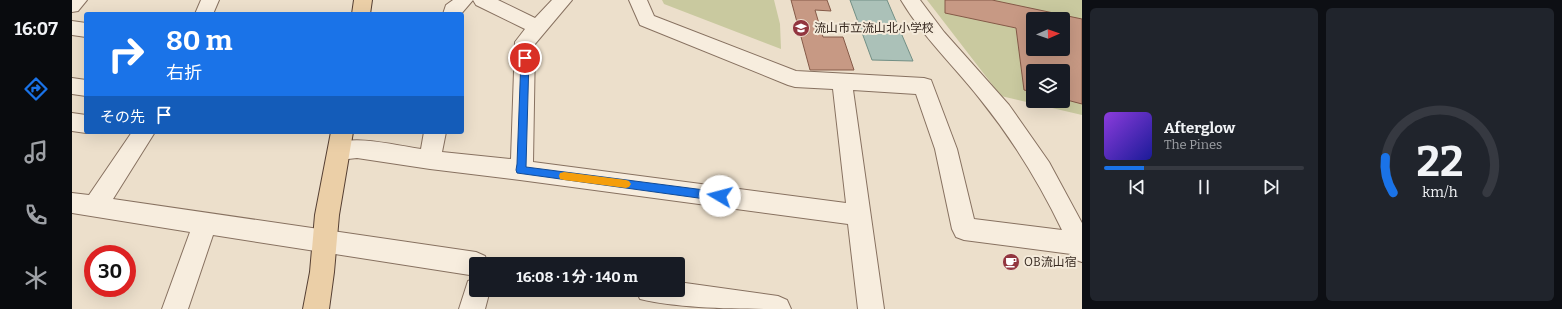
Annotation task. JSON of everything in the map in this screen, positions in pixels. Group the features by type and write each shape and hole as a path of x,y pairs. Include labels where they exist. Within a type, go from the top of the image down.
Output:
{"main road":[{"path":"361,12 363,0"},
{"path":"316,309 324,242 340,142"}],"street":[{"path":"72,6 78,0"},
{"path":"205,12 210,0"},
{"path":"452,12 452,10 464,0"},
{"path":"482,0 538,27"},
{"path":"520,170 522,164 525,42 563,0"},
{"path":"638,0 647,20 795,79 924,86 946,149 964,229 1081,247"},
{"path":"910,0 922,19 942,44 987,93 1016,131 1039,165 1062,206 1081,247"},
{"path":"72,28 84,30"},
{"path":"842,82 871,309"},
{"path":"72,86 84,88"},
{"path":"72,122 84,124"},
{"path":"83,204 142,134"},
{"path":"430,160 435,134"},
{"path":"340,142 357,149 430,160 520,170 858,214"},
{"path":"83,204 469,263"},
{"path":"175,309 205,223"},
{"path":"685,295 778,309"},
{"path":"472,309 475,297"}],"green space":[{"path":"662,0 774,0 780,24 781,49 664,4"},
{"path":"927,0 1082,0 1082,115 1052,108 1070,108 1070,64 1026,64 1026,102 1001,96"}],"shaded area":[{"path":"850,0 887,0 913,61 872,60"}],"building":[{"path":"791,0 827,0 831,11 815,10 823,37 843,37 854,70 810,70"},
{"path":"945,0 992,0 1049,12 1026,12 1026,56 1070,56 1070,16 1082,19 1082,104 1070,101 1070,64 1026,64 1026,90 1024,90 1016,28 945,13"}],"slow traffic":[{"path":"564,176 626,184"}],"place":[{"name":"流山市立流山北小学校","path":"801,28"},
{"name":"OB流山宿","path":"1011,262"}],"route":[{"path":"525,58 522,164 520,170 720,196"}]}
